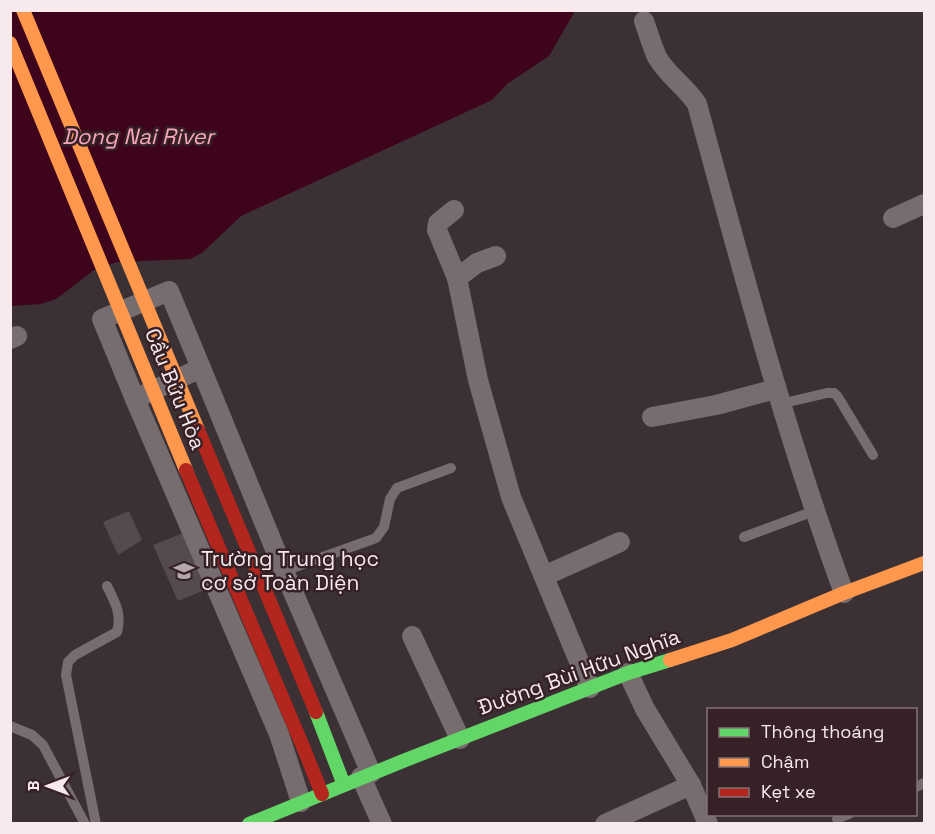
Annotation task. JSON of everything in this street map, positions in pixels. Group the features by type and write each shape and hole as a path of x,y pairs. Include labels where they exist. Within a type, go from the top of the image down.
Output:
{"main road":[{"name":"Cầu Bửu Hòa","path":"23,10 316,712 359,778"},
{"name":"Cầu Bửu Hòa","path":"10,43 322,794"},
{"name":"Đường Bùi Hữu Nghĩa","path":"249,824 359,778 628,673 732,640 844,593 924,565"}],"street":[{"path":"644,21 658,57 668,71 688,90 697,104 778,397 814,511 844,593"},
{"path":"893,218 924,204"},
{"path":"454,210 438,223 437,230 457,278 478,380 511,497 590,688"},
{"path":"457,278 477,263 496,256"},
{"path":"302,802 279,734 102,319 169,291 284,571 359,778 381,824"},
{"path":"135,399 201,368"},
{"path":"652,417 716,405 778,397"},
{"path":"544,576 620,542"},
{"path":"412,636 460,739"},
{"path":"628,673 645,710 691,785 708,824"},
{"path":"605,824 691,785"}],"lane":[{"path":"778,397 834,393 873,456"},
{"path":"284,571 376,538 384,527 390,499 397,488 451,468"},
{"path":"744,537 814,511"},
{"path":"96,824 66,675 68,662 75,655 117,632 120,624 119,610 107,586"},
{"path":"10,726 32,735 43,745 86,824"},
{"path":"837,819 844,816"}],"water":[{"name":"Dong Nai River","path":"11,11 575,11 549,56 507,84 492,100 241,216 202,253 190,259 117,262 94,270 56,299 41,304 11,306"}],"building":[{"path":"129,511 142,540 118,555 103,522"},
{"path":"186,532 210,588 178,601 153,545"}],"traffic: fast":[{"path":"249,824 628,673 670,660"},
{"path":"316,712 344,785"}],"traffic: slow":[{"path":"23,10 198,430"},
{"path":"10,43 186,470"},
{"path":"670,660 732,640 844,593 924,563"}],"traffic: jam":[{"path":"198,430 316,712"},
{"path":"186,470 304,749"},
{"path":"304,749 322,794"}],"place":[{"name":"Trường Trung học cơ sở Toàn Diện","path":"184,571"}]}
